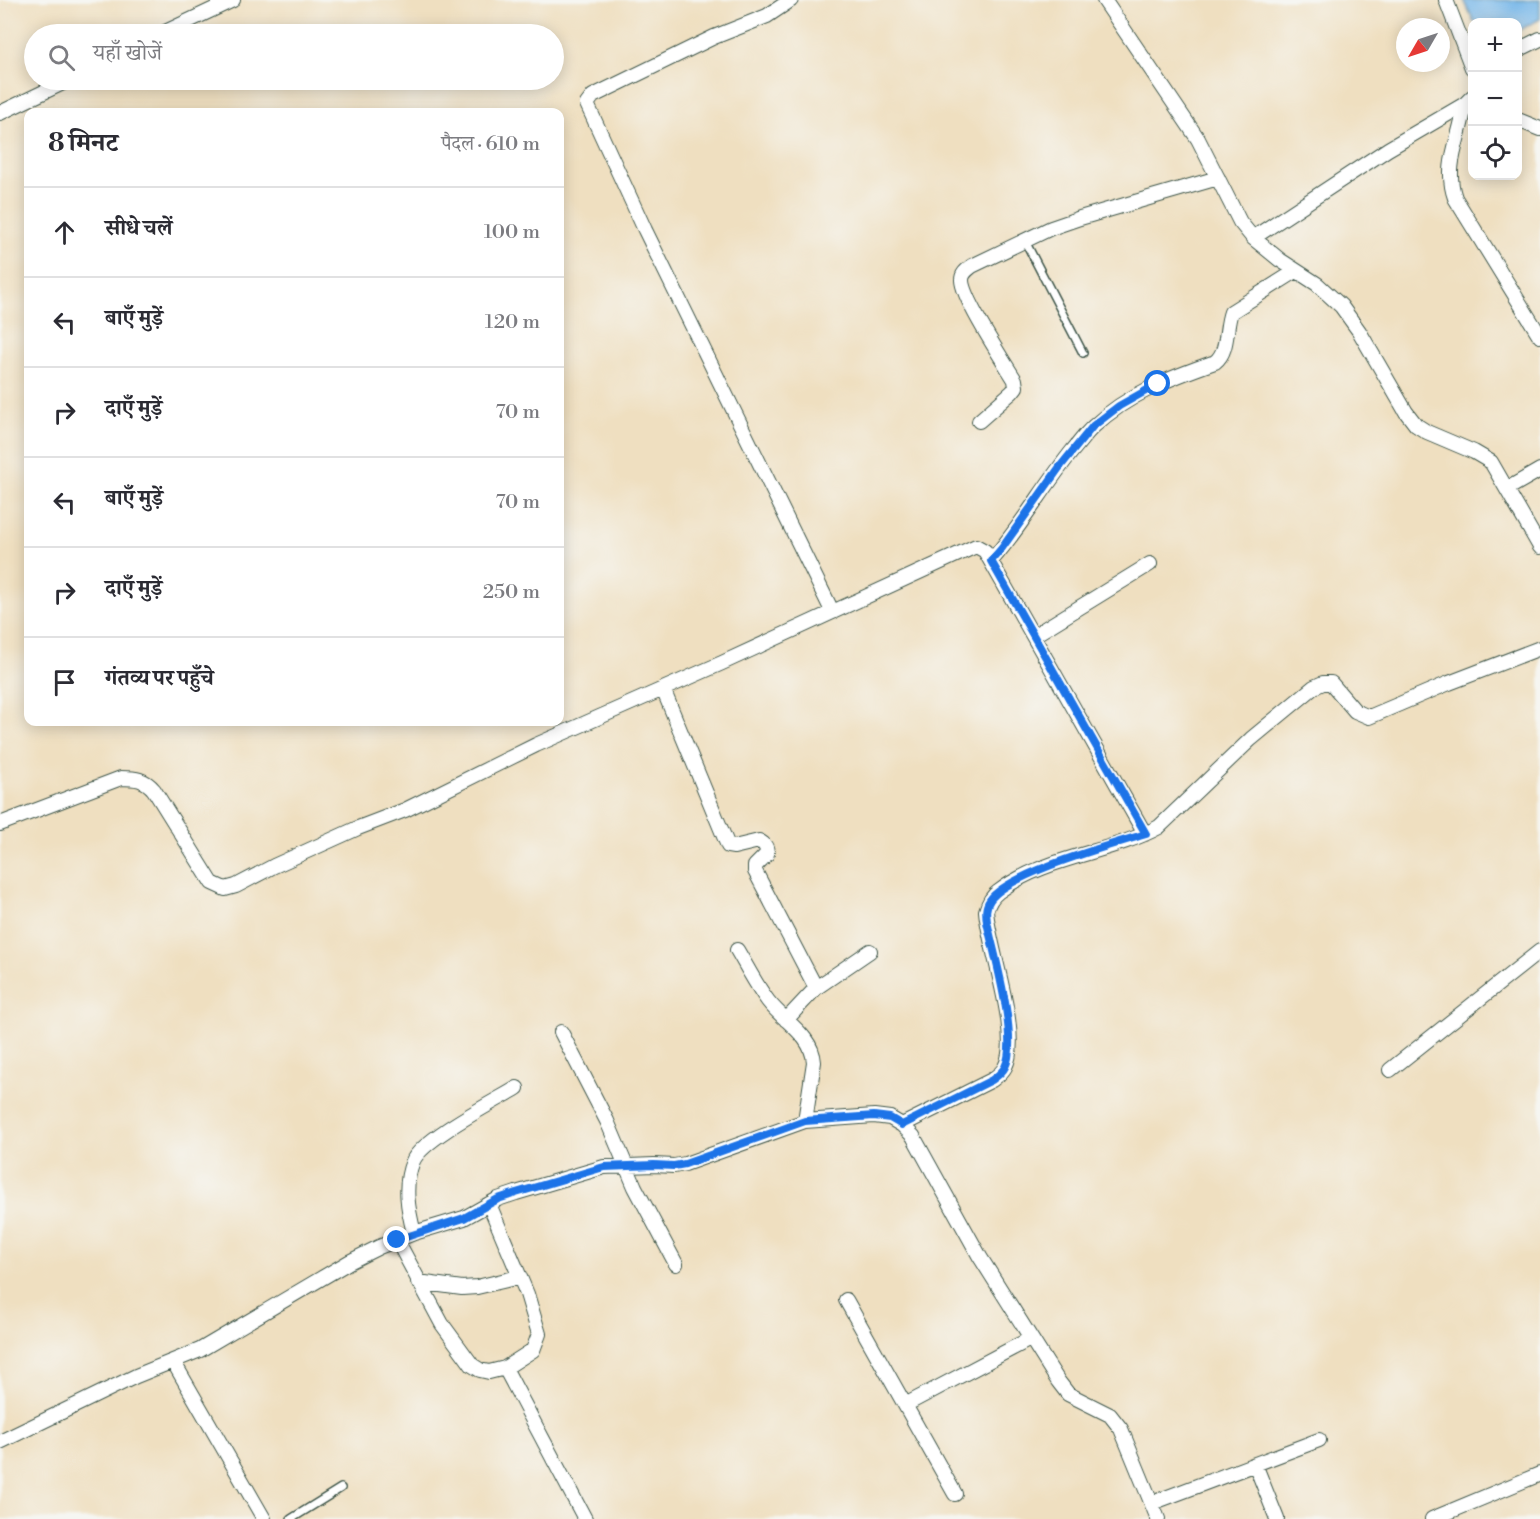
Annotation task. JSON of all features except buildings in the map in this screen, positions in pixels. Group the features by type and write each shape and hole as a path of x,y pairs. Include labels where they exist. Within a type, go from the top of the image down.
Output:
{"street":[{"path":"182,24 233,0"},
{"path":"791,0 767,16 714,38 593,96 587,104 645,230 832,611"},
{"path":"1104,0 1198,139 1240,222 1253,238 1317,284 1341,306 1359,331 1406,412 1416,425 1491,462 1540,547"},
{"path":"1446,0 1468,55"},
{"path":"1522,48 1540,39"},
{"path":"0,113 48,90"},
{"path":"1253,238 1388,149 1468,101"},
{"path":"1468,104 1450,170 1450,184 1455,198 1540,336"},
{"path":"1522,122 1540,129"},
{"path":"978,421 1016,387 1015,380 979,319 962,279 964,272 1025,241 1080,218 1218,178"},
{"path":"991,561 1059,468 1093,426 1119,406 1158,384 1215,362 1222,357 1231,312 1296,271"},
{"path":"1507,489 1540,470"},
{"path":"0,824 121,778 138,778 148,783 154,790 212,883 225,889 236,886 357,828 414,805 536,745 976,546 985,551 991,561 1146,834"},
{"path":"1033,636 1150,564"},
{"path":"902,1125 992,1080 1001,1073 1006,1065 1010,1048 1004,996 986,911 989,902 997,892 1024,877 1073,857 1146,834 1159,827 1251,739 1314,687 1323,683 1331,683 1356,711 1369,717 1540,648"},
{"path":"663,689 728,846 734,847 759,841 767,849 767,854 755,866 755,872 816,988"},
{"path":"737,950 770,1003 809,1042 814,1053 805,1121"},
{"path":"786,1020 816,988 870,951"},
{"path":"1390,1070 1540,951"},
{"path":"561,1032 607,1121 635,1186 676,1264"},
{"path":"414,1233 406,1196 408,1175 412,1161 419,1150 436,1136 517,1088"},
{"path":"0,1442 224,1336 349,1262 414,1233 464,1218 516,1193 604,1167 685,1164 805,1121 874,1116 890,1118 902,1125 913,1136 980,1257 1030,1339 1068,1394 1110,1415 1122,1429 1158,1519"},
{"path":"397,1240 442,1324 472,1365 489,1372 505,1368 533,1350 539,1334 527,1294 489,1204"},
{"path":"418,1282 462,1288 477,1287 519,1277"},
{"path":"846,1300 955,1494"},
{"path":"905,1405 1030,1339"},
{"path":"173,1361 264,1519"},
{"path":"505,1368 585,1519"},
{"path":"1152,1503 1319,1440"},
{"path":"1255,1464 1277,1519"},
{"path":"1432,1519 1540,1474"}],"lane":[{"path":"1025,241 1083,353"},
{"path":"291,1519 341,1488"}],"water":[{"path":"1464,0 1540,0 1540,19 1522,29 1522,18 1472,18"}],"route":[{"path":"397,1240 464,1218 498,1199 604,1167 685,1164 805,1121 874,1116 890,1118 902,1125 992,1080 1001,1073 1006,1065 1010,1048 1004,996 987,922 986,911 989,902 997,892 1024,877 1073,857 1146,834 991,561 1059,468 1093,426 1119,406 1158,384"}]}
